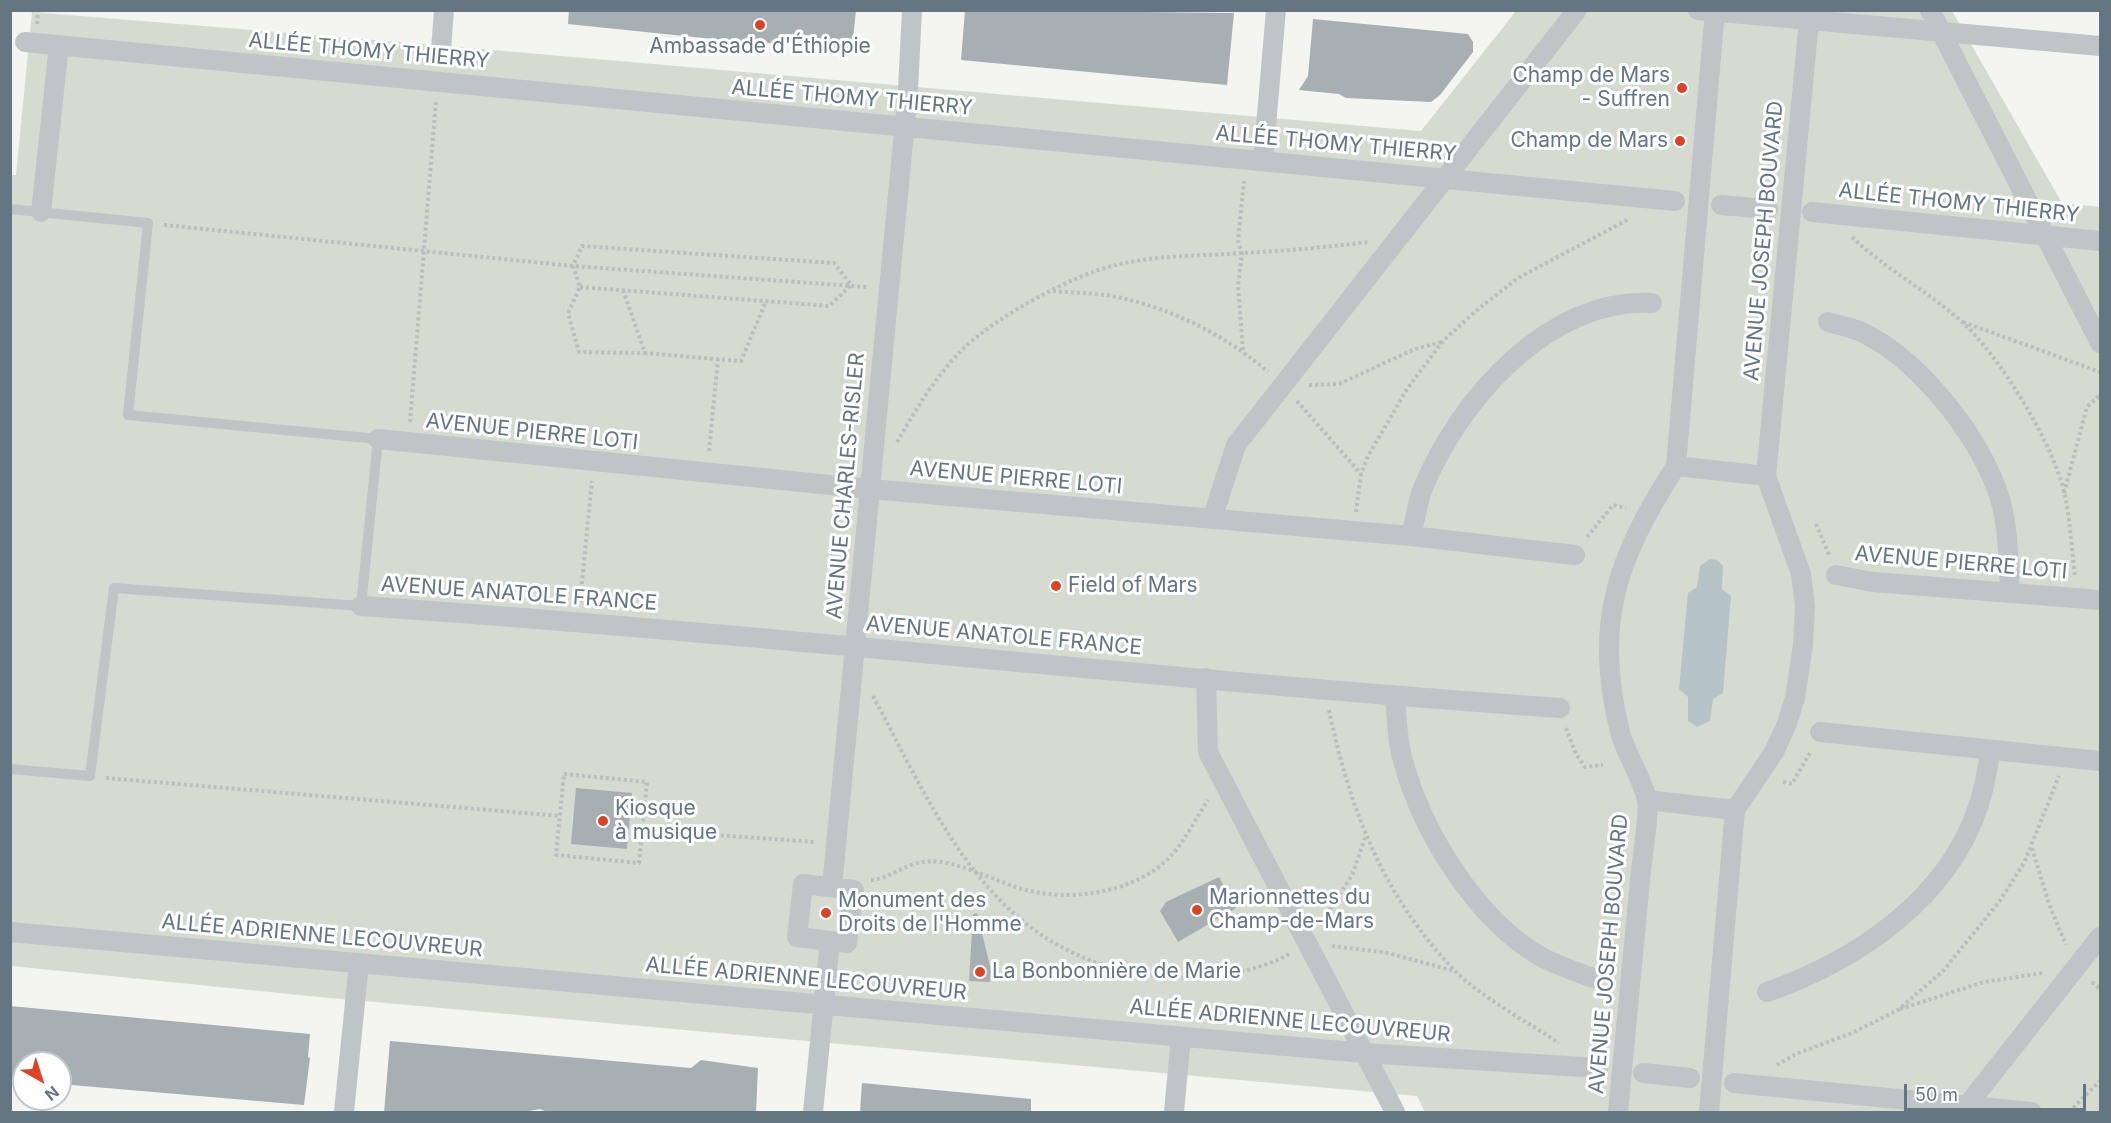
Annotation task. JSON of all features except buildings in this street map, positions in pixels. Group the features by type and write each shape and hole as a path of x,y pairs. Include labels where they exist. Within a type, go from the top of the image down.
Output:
{"street":[{"path":"441,50 444,10"},
{"name":"AVENUE CHARLES-RISLER","path":"832,882 905,127 912,10"},
{"path":"1255,160 1275,10"},
{"path":"1212,519 1236,445 1577,10"},
{"path":"1930,10 2100,343"},
{"path":"1736,810 1647,800 1620,734 1609,657 1610,620 1618,582 1632,541 1646,513 1676,466 1709,11 1810,15 1943,32 2100,46"},
{"name":"AVENUE JOSEPH BOUVARD","path":"1766,476 1810,15"},
{"name":"ALLÉE THOMY THIERRY","path":"25,42 1668,201"},
{"path":"41,212 59,45"},
{"path":"1721,205 1768,209"},
{"name":"ALLÉE THOMY THIERRY","path":"1820,213 2100,241"},
{"path":"1411,536 1422,489 1456,424 1510,361 1542,338 1574,320 1609,308 1637,302 1652,303"},
{"path":"1828,322 1858,330 1900,357 1944,402 1963,429 1982,458 1996,488 2005,521 2010,592"},
{"name":"AVENUE PIERRE LOTI","path":"378,439 408,444 870,489 1411,536 1575,555"},
{"path":"1676,466 1766,476 1801,574 1805,606 1803,645 1795,698 1786,726 1774,752 1736,810 1709,1113"},
{"name":"AVENUE PIERRE LOTI","path":"1836,575 1873,582 2100,600"},
{"name":"AVENUE ANATOLE FRANCE","path":"361,606 579,621 854,653 1206,678 1395,696 1560,708"},
{"path":"1206,678 1208,752 1390,1104"},
{"path":"1395,696 1403,763 1438,844 1460,877 1483,907 1538,955 1593,978"},
{"path":"1820,732 2100,761"},
{"path":"1767,992 1798,981 1856,951 1928,890 1950,864 1966,834 1979,804 1991,750"},
{"name":"AVENUE JOSEPH BOUVARD","path":"1618,1113 1647,800"},
{"path":"832,882 854,890 847,943 830,941 797,937 803,884 832,882"},
{"name":"ALLÉE ADRIENNE LECOUVREUR","path":"10,932 1364,1053 1598,1068"},
{"path":"1965,1109 2100,937"},
{"path":"813,1113 830,941"},
{"path":"344,1113 358,963"},
{"path":"1174,1113 1181,1036"},
{"path":"1643,1073 1690,1078"},
{"path":"1734,1083 1965,1109 2032,1113"}],"lane":[{"path":"10,209 148,223 128,415 378,439 361,606 114,588 90,776 10,769"}],"path":[{"path":"408,444 438,82"},
{"path":"1243,351 1238,286 1242,253 1238,241 1255,160"},
{"path":"1353,531 1361,474 1368,456 1407,389 1443,341 1477,310 1518,278 1558,255 1598,238 1668,201"},
{"path":"1820,213 1874,258 1962,321 2100,372"},
{"path":"148,223 573,266 889,288"},
{"path":"892,451 919,403 966,347 1009,315 1085,274 1116,265 1176,255 1242,253 1399,238"},
{"path":"766,301 741,361 645,353 579,351 567,313 580,287 573,266 582,246 834,262 851,285"},
{"path":"580,287 829,306 851,285"},
{"path":"623,290 645,353"},
{"path":"1052,291 1125,298 1165,311 1243,351 1284,386 1361,474"},
{"path":"1962,321 2017,391 2042,435 2064,494 2078,598"},
{"path":"1284,386 1339,384 1415,349 1443,341"},
{"path":"707,473 718,359"},
{"path":"2064,494 2087,406 2100,395"},
{"path":"579,621 594,462"},
{"path":"1575,555 1613,505 1626,508"},
{"name":"AVENUE PIERRE LOTI","path":"1816,524 1836,575"},
{"path":"854,653 930,806 953,843 1019,919 1044,939 1087,961 1130,973 1176,979 1219,975 1276,962 1307,943 1352,875 1365,838"},
{"path":"1324,689 1340,765 1365,838 1390,885 1455,971 1565,1047"},
{"path":"1560,708 1576,754 1585,767 1603,765"},
{"path":"1783,782 1792,784 1820,732"},
{"path":"1898,1010 1950,963 1999,902 2032,848 2066,759"},
{"path":"564,774 647,782 639,863 556,855 560,816 564,774"},
{"path":"90,776 560,816"},
{"path":"832,882 875,880 910,864 940,861 1021,889 1054,894 1091,893 1119,887 1152,872 1170,856 1222,779"},
{"path":"642,830 836,843"},
{"path":"1776,1066 1796,1054 1852,1033 1898,1010 1984,982 2076,968 2049,904 2032,848"},
{"path":"1307,943 1388,953 1455,971"},
{"path":"2070,1113 2100,1081"}],"shaded area":[{"name":"Field of Mars","path":"1516,11 1952,11 2062,203 2100,207 2100,1112 1425,1112 1417,1096 319,997 11,966 10,175 16,175 32,12 1421,131"},
{"path":"1710,559 1717,560 1723,566 1722,589 1731,596 1723,693 1713,699 1710,721 1697,727 1688,721 1688,697 1679,689 1688,593 1697,587 1700,566"}],"place":[{"name":"Ambassade d'Éthiopie","path":"760,25"},
{"name":"Champ de Mars - Suffren","path":"1682,88"},
{"name":"Champ de Mars","path":"1680,141"},
{"name":"Field of Mars","path":"1056,586"},
{"name":"Kiosque à musique","path":"603,821"},
{"name":"Marionnettes du Champ-de-Mars","path":"1197,910"},
{"name":"Monument des Droits de l'Homme","path":"826,913"},
{"name":"La Bonbonnière de Marie","path":"980,972"}]}
